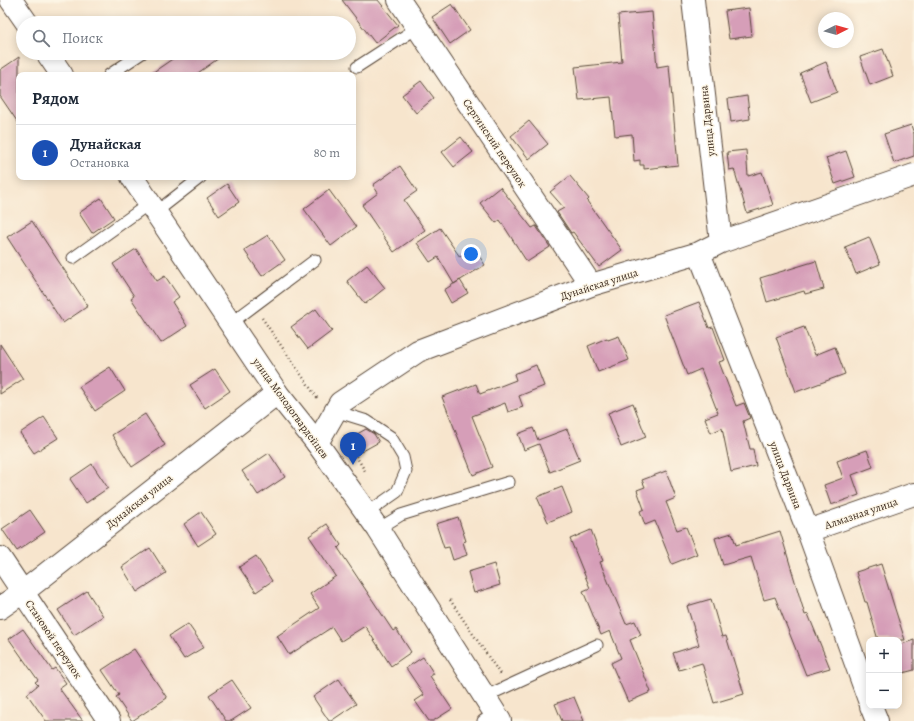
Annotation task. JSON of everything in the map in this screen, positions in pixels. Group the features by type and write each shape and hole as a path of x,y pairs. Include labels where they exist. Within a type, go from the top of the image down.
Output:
{"street":[{"path":"11,0 22,16"},
{"name":"Сергинский переулок","path":"399,0 591,285"},
{"name":"улица Дарвина","path":"693,0 721,242"},
{"path":"52,60 60,72"},
{"name":"Дунайская улица","path":"317,443 340,402 418,351 591,285 698,253 721,242 914,175"},
{"name":"улица Молодогвардейцев","path":"134,180 277,393 317,443 373,521 490,713"},
{"name":"улица Дарвина","path":"698,253 808,531 866,692"},
{"name":"Дунайская улица","path":"0,608 23,592 277,393"},
{"name":"Алмазная улица","path":"808,531 914,494"},
{"name":"Становой переулок","path":"0,558 109,721"},
{"path":"872,709 877,721"}],"lane":[{"path":"357,67 417,28"},
{"path":"114,72 132,60"},
{"path":"73,258 196,180"},
{"path":"231,323 315,260"},
{"path":"335,410 367,422 392,437 403,457 406,471 397,492 373,521"},
{"path":"373,521 401,515 509,482"},
{"path":"490,713 597,645"}],"building":[{"path":"342,0 378,0 398,25 375,43 356,18 356,16 354,16"},
{"path":"452,4 470,30 450,44 432,17"},
{"path":"749,8 752,36 729,39 725,11"},
{"path":"652,12 657,67 669,65 678,165 644,169 644,165 640,165 640,160 634,161 632,134 615,136 611,97 579,100 575,67 622,62 618,15"},
{"path":"883,49 893,76 870,85 860,57"},
{"path":"16,59 19,60 19,72 16,72 16,120 0,96 0,70"},
{"path":"171,60 216,60 199,72 153,72"},
{"path":"826,62 837,92 811,102 800,73"},
{"path":"421,81 434,98 416,113 402,95"},
{"path":"747,96 750,119 731,122 728,99"},
{"path":"529,121 548,144 529,159 511,136"},
{"path":"911,125 914,134 914,156 894,163 884,134"},
{"path":"461,137 473,152 454,167 442,152"},
{"path":"746,150 748,176 762,172 773,205 747,213 734,169 729,170 727,152"},
{"path":"846,151 855,177 835,184 826,158"},
{"path":"400,166 417,191 404,200 425,230 394,252 362,205 378,193 373,185"},
{"path":"570,176 589,199 587,201 622,250 599,267 573,232 571,233 557,212 564,208 550,192"},
{"path":"227,184 239,202 219,216 207,198"},
{"path":"500,187 532,228 536,226 550,247 527,262 500,220 496,223 480,203"},
{"path":"329,190 356,227 331,246 304,209"},
{"path":"101,198 114,218 92,233 79,213"},
{"path":"32,221 88,306 63,323 7,237"},
{"path":"440,228 460,257 474,248 485,265 454,284 438,257 430,262 417,243"},
{"path":"268,235 285,260 262,276 244,250"},
{"path":"869,237 880,264 856,274 845,247"},
{"path":"136,249 157,281 165,276 179,297 172,302 187,326 161,343 131,298 134,296 113,264"},
{"path":"816,261 824,289 805,294 804,291 767,302 760,278"},
{"path":"367,265 385,288 365,304 347,281"},
{"path":"460,280 468,293 451,303 444,290"},
{"path":"699,302 709,328 713,327 725,360 719,362 736,406 744,403 750,418 743,421 750,449 753,449 756,466 731,472 722,428 711,433 705,418 718,413 701,369 687,375 664,315"},
{"path":"316,309 332,331 308,349 291,327"},
{"path":"804,327 815,355 835,347 845,374 796,392 776,337"},
{"path":"619,336 629,360 598,372 588,346 607,338 608,340"},
{"path":"0,344 23,379 0,394"},
{"path":"536,365 544,386 519,396 523,407 508,412 505,403 472,416 492,467 473,475 442,397 476,384 480,394 516,380 514,374"},
{"path":"110,367 125,391 95,411 79,387"},
{"path":"215,369 230,391 205,408 190,385"},
{"path":"633,403 646,437 621,447 608,413"},
{"path":"145,414 165,445 132,467 112,435"},
{"path":"44,417 58,438 34,453 20,433"},
{"path":"533,428 538,440 567,429 580,460 550,472 539,444 524,450 518,434"},
{"path":"366,429 374,434 379,442 361,452 352,437"},
{"path":"867,450 873,467 852,475 859,495 831,505 824,485 843,478 837,461"},
{"path":"269,453 285,477 258,495 242,471"},
{"path":"92,464 108,488 86,503 70,479"},
{"path":"666,471 676,498 666,502 677,530 686,527 697,554 672,564 655,521 645,525 640,511 644,509 637,490 645,487 642,480"},
{"path":"562,487 572,512 548,522 537,497"},
{"path":"30,510 45,532 17,551 2,529"},
{"path":"201,512 216,534 198,546 184,524"},
{"path":"458,517 466,541 463,542 467,555 453,560 449,547 444,548 436,524"},
{"path":"327,524 341,545 338,548 393,631 396,629 411,652 391,666 365,626 341,641 332,627 289,655 277,636 319,608 310,594 336,576 309,536"},
{"path":"591,530 603,561 600,562 626,624 635,621 641,635 630,640 651,692 628,702 611,663 621,658 610,631 601,635 583,591 590,588 570,539"},
{"path":"780,531 805,615 808,614 830,668 806,675 775,597 764,600 751,557 723,565 715,538 732,533 736,545"},
{"path":"150,548 166,573 137,592 122,567"},
{"path":"256,556 272,581 256,592 239,567"},
{"path":"494,564 500,585 474,593 468,572"},
{"path":"881,564 905,640 902,640 902,637 877,637 856,572"},
{"path":"87,591 103,616 74,635 58,610"},
{"path":"711,599 722,637 726,636 744,694 714,703 702,663 679,670 673,653 699,645 687,606"},
{"path":"188,624 204,647 184,659 169,636"},
{"path":"23,629 52,670 55,668 66,683 59,688 83,721 46,721 27,694 38,685 35,682 38,680 9,639"},
{"path":"914,640 914,670 902,673 902,673 902,644"},
{"path":"134,649 167,698 132,721 116,697 119,695 102,670"},
{"path":"423,657 434,674 430,676 452,709 433,721 429,721 415,701 424,695 406,668"},
{"path":"339,679 356,704 329,721 313,697"},
{"path":"232,680 251,708 231,721 226,721 209,695"},
{"path":"574,697 584,721 562,721 555,704"}],"place":[{"name":"Дунайская","path":"353,465"}]}
